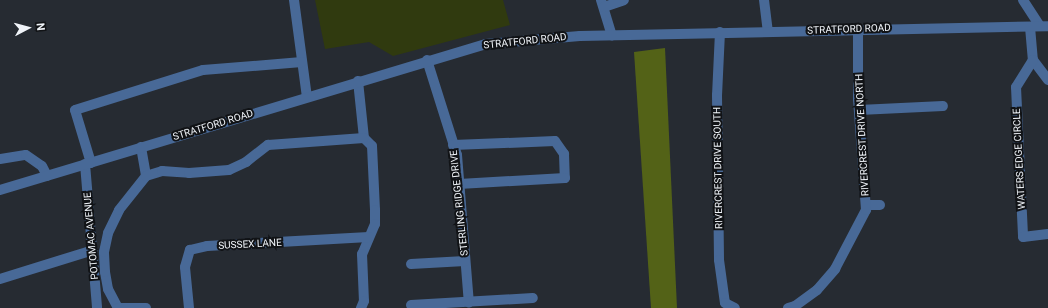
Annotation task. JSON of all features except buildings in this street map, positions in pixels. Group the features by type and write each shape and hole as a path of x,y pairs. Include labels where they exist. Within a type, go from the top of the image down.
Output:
{"street":[{"path":"294,0 307,97"},
{"path":"612,35 602,3 624,0"},
{"path":"764,0 768,31"},
{"path":"1023,0 1039,26 1033,60 1048,80"},
{"name":"STRATFORD ROAD","path":"0,190 427,60 486,44 554,37 612,35 1039,26"},
{"name":"RIVERCREST DRIVE NORTH","path":"788,308 795,306 817,290 827,277 847,248 866,205 859,110 858,30"},
{"name":"RIVERCREST DRIVE SOUTH","path":"720,32 717,95 719,260 725,303 735,308"},
{"name":"STERLING RIDGE DRIVE","path":"427,60 454,145 459,184 468,303"},
{"name":"WATERS EDGE CIRCLE","path":"1033,60 1016,87 1023,237 1048,234"},
{"name":"POTOMAC AVENUE","path":"96,308 88,164 75,110 203,70 302,62"},
{"path":"358,81 364,138 372,146 376,210 375,224 362,254 364,301 361,308"},
{"path":"859,110 943,106"},
{"path":"146,308 118,308 108,289 104,252 108,233 124,204 146,176 162,171 189,173 230,170 246,162 268,145 364,138"},
{"path":"454,145 555,141 564,154 564,178 459,184"},
{"path":"141,147 146,176"},
{"path":"0,160 26,155 42,166 47,176"},
{"path":"866,205 880,205"},
{"name":"SUSSEX LANE","path":"189,308 185,267 190,250 207,246 369,237"},
{"path":"0,279 93,250"},
{"path":"411,264 465,261"},
{"path":"411,305 468,303 533,298"}],"green space":[{"path":"315,0 503,0 510,25 393,56 369,42 325,49"},
{"path":"665,48 677,308 651,308 634,52"}]}
